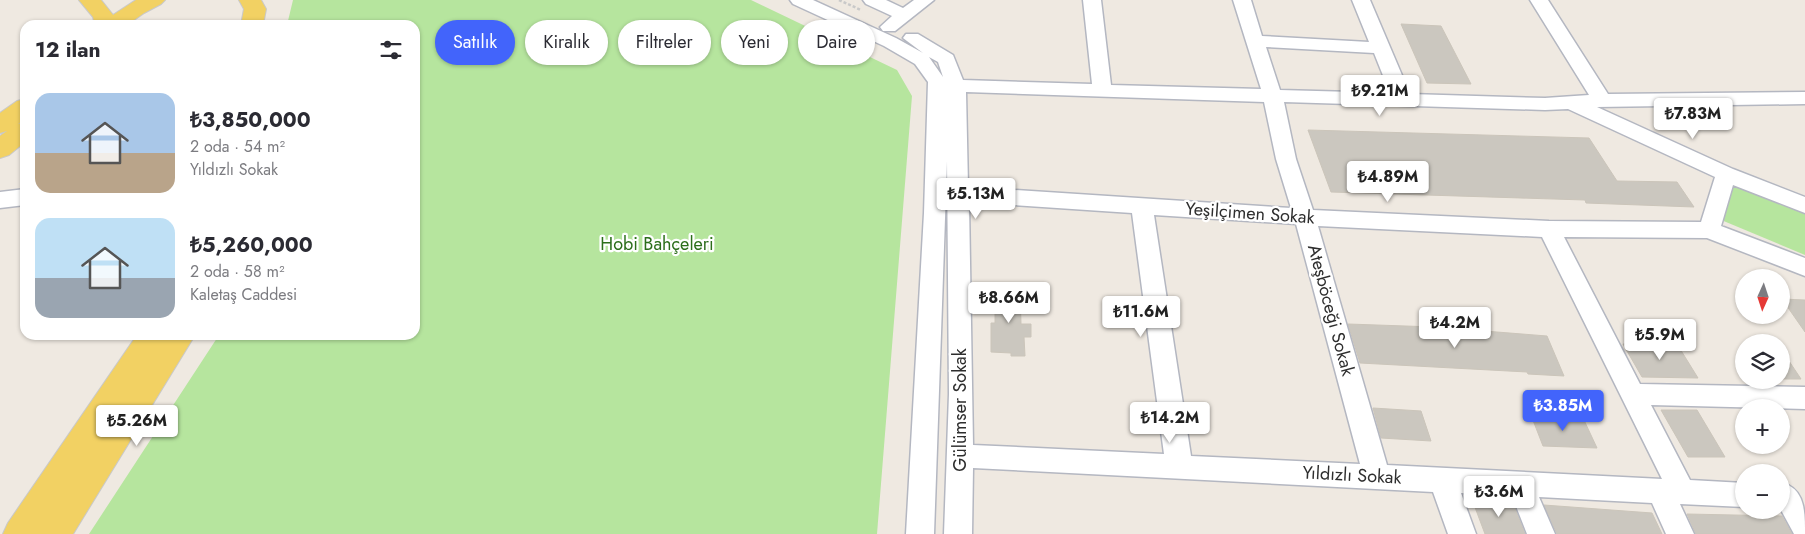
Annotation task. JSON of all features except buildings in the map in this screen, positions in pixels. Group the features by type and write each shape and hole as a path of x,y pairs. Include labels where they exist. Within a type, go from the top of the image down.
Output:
{"main road":[{"path":"90,0 104,20"},
{"path":"120,20 136,8 154,0"},
{"path":"250,0 255,9 253,20"},
{"path":"0,125 20,110"},
{"path":"0,149 20,134"},
{"path":"20,534 150,340"},
{"path":"54,534 177,340"}],"street":[{"path":"799,0 890,42 922,60 937,82 936,194 920,534"},
{"name":"Gülümser Sokak","path":"830,0 897,21 946,59 956,86 961,394 958,534"},
{"path":"872,0 897,21 925,0"},
{"path":"1092,0 1102,90"},
{"name":"Ateşböceği Sokak","path":"1242,0 1273,97 1286,159 1305,217 1377,477"},
{"path":"1361,0 1403,100"},
{"path":"1538,0 1602,100"},
{"path":"1256,41 1381,48"},
{"path":"956,86 1545,104 1602,100 1805,98"},
{"path":"1570,102 1726,174 1805,206"},
{"path":"1708,230 1726,174"},
{"name":"Yeşilçimen Sokak","path":"957,194 1305,217 1549,229 1708,230 1805,267"},
{"path":"0,200 20,198"},
{"path":"1142,206 1179,465"},
{"path":"1549,229 1632,394 1672,492 1680,534"},
{"path":"1632,394 1805,398"},
{"name":"Yıldızlı Sokak","path":"960,456 1179,465 1521,486 1735,495"},
{"path":"1443,481 1462,534"},
{"path":"1521,486 1541,534"},
{"path":"1791,497 1805,527"}],"green space":[{"name":"Hobi Bahçeleri","path":"293,0 751,0 798,23 798,65 875,65 875,59 897,70 912,96 877,534 89,534 216,340 420,340 420,20 288,20"},
{"path":"1729,182 1805,214 1805,255 1714,217"}]}
